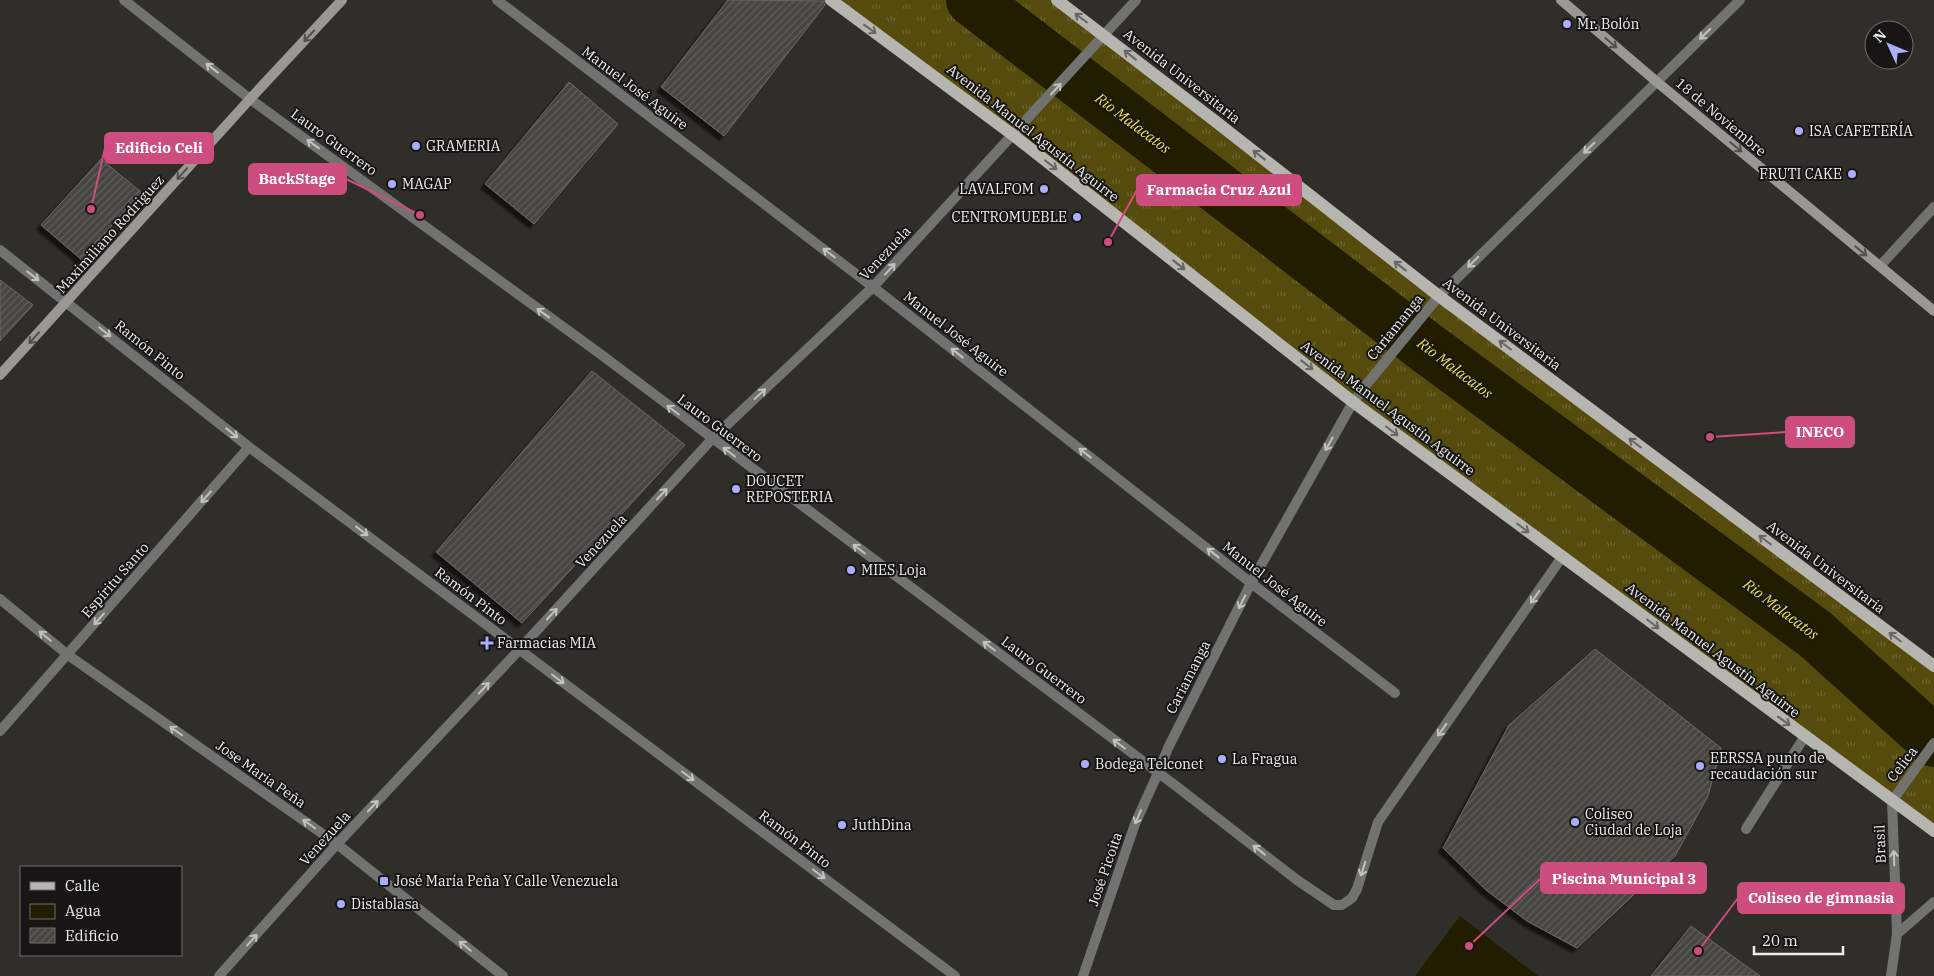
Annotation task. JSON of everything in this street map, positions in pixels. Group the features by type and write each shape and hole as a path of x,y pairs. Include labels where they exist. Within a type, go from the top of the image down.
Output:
{"main road":[{"name":"Avenida Manuel Agustín Aguirre","path":"831,0 1013,134 1353,402 1934,831"},
{"name":"Avenida Universitaria","path":"1057,0 1438,296 1934,666"}],"street":[{"name":"Lauro Guerrero","path":"124,0 250,98 599,353 712,440 1158,773 1297,880 1334,905 1342,905 1352,898 1357,889 1378,822 1562,557"},
{"name":"Maximiliano Rodriguez","path":"0,375 250,98 342,0"},
{"name":"Manuel José Aguire","path":"497,0 873,287 1251,583 1395,693"},
{"name":"Venezuela","path":"220,976 337,844 712,440 873,287 1013,134 1029,119 1136,0"},
{"name":"18 de Noviembre","path":"1561,0 1657,82 1934,311"},
{"name":"Cariamanga","path":"1158,773 1168,748 1251,583 1353,402 1438,296 1740,0"},
{"path":"1880,266 1934,207"},
{"name":"Ramón Pinto","path":"0,250 249,447 955,976"},
{"name":"Espíritu Santo","path":"0,731 249,447"},
{"name":"Jose Maria Peña","path":"0,599 68,655 337,844 503,976"},
{"path":"1746,829 1804,736"},
{"name":"Celica","path":"1892,801 1934,744"},
{"name":"José Picoita","path":"1083,976 1135,824 1158,773"},
{"name":"Brasil","path":"1891,976 1897,934 1892,801"},
{"path":"1897,934 1934,902"}],"green space":[{"path":"831,0 1057,0 1934,666 1934,831 1892,801"}],"water":[{"path":"1460,916 1538,976 1415,976"}],"building":[{"path":"728,0 828,1 724,136 661,87"},
{"path":"569,82 618,124 534,224 485,184"},
{"path":"101,159 141,192 82,260 41,225"},
{"path":"0,280 33,305 0,341"},
{"path":"592,371 685,445 522,623 436,552"},
{"name":"Coliseo Ciudad de Loja","path":"1595,649 1721,748 1708,796 1675,856 1577,948 1527,921 1486,890 1443,848 1509,725"},
{"path":"1691,926 1760,976 1651,976"}],"waterway":[{"name":"Rio Malacatos","path":"972,0 1427,348 1815,634 1934,741"}],"place":[{"name":"Mr. Bolón","path":"1567,24"},
{"name":"ISA CAFETERÍA","path":"1799,131"},
{"name":"GRAMERIA","path":"416,146"},
{"name":"FRUTI CAKE","path":"1852,174"},
{"name":"MAGAP","path":"392,184"},
{"name":"LAVALFOM","path":"1044,189"},
{"name":"Edificio Celi","path":"91,209"},
{"name":"BackStage","path":"420,215"},
{"name":"CENTROMUEBLE","path":"1077,217"},
{"name":"Farmacia Cruz Azul","path":"1108,242"},
{"name":"INECO","path":"1710,437"},
{"name":"DOUCET REPOSTERIA","path":"736,489"},
{"name":"MIES Loja","path":"851,570"},
{"name":"Farmacias MIA","path":"487,643"},
{"name":"La Fragua","path":"1222,759"},
{"name":"Bodega Telconet","path":"1085,764"},
{"name":"EERSSA punto de recaudación sur","path":"1700,766"},
{"name":"Coliseo Ciudad de Loja","path":"1575,822"},
{"name":"JuthDina","path":"842,825"},
{"name":"José María Peña Y Calle Venezuela","path":"384,881"},
{"name":"Distablasa","path":"341,904"},
{"name":"Piscina Municipal 3","path":"1469,946"},
{"name":"Coliseo de gimnasia","path":"1698,951"}]}
